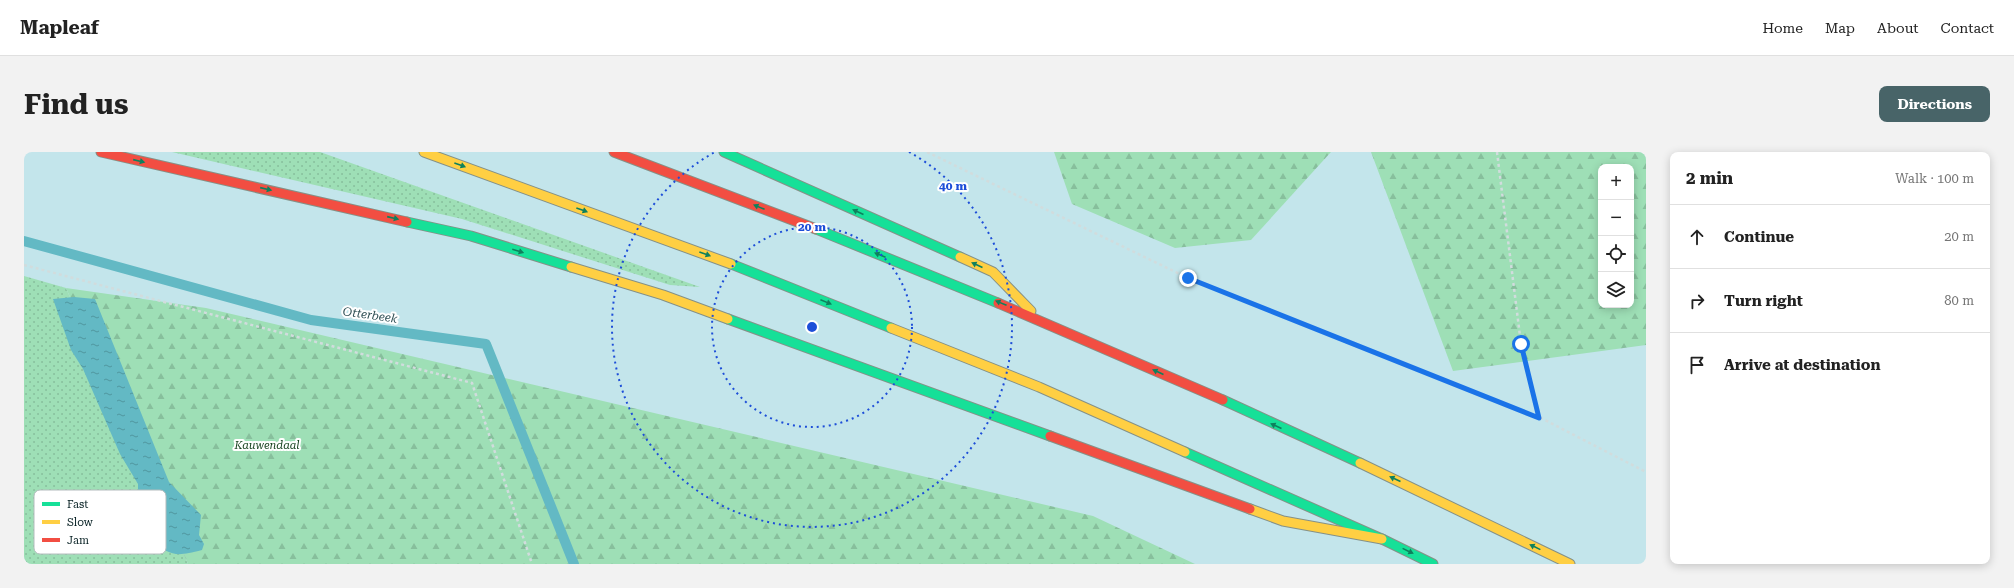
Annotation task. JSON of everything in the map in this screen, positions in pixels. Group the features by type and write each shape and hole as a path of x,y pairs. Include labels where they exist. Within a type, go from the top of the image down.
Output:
{"highway":[{"path":"101,152 471,236 663,294 1283,521 1382,539"},
{"path":"424,152 713,257 1031,384 1382,539 1433,564"},
{"path":"614,152 677,175 1037,317 1430,495 1570,564"},
{"path":"724,152 993,272 1037,317"}],"path":[{"path":"927,152 1188,278 1539,418 1646,472"},
{"path":"1496,152 1521,344 1539,418"},
{"path":"24,265 472,383 532,564"}],"green space":[{"path":"172,152 320,152 700,287 670,285 462,219"},
{"path":"1054,152 1331,152 1251,240 1175,248 1072,204"},
{"path":"1371,152 1646,152 1646,345 1453,371"},
{"path":"24,276 66,288 155,490 34,490 34,554 166,554 166,514 188,564 24,564"},
{"name":"Kauwendaal","path":"66,288 206,308 1093,516 1195,564 188,564 166,514 166,490 155,490"}],"water":[{"path":"74,297 95,299 169,482 201,515 199,535 204,544 202,550 186,554 174,554 166,550 166,490 138,490 138,484 120,454 83,369 71,350 53,299"}],"waterway":[{"name":"Otterbeek","path":"24,241 311,320 486,344 574,564"}],"traffic: fast":[{"path":"724,152 960,257"},
{"path":"407,222 471,236 571,267"},
{"path":"816,229 998,303"},
{"path":"731,264 891,328"},
{"path":"728,319 1050,436"},
{"path":"1223,400 1360,463"},
{"path":"1185,452 1382,539 1433,564"}],"traffic: slow":[{"path":"424,152 731,264"},
{"path":"960,257 993,272 1031,311"},
{"path":"571,267 663,295 728,319"},
{"path":"891,328 1039,387 1185,452"},
{"path":"1360,463 1570,564"},
{"path":"1250,509 1283,521 1382,539"}],"traffic: jam":[{"path":"101,152 407,222"},
{"path":"614,152 816,229"},
{"path":"998,303 1223,400"},
{"path":"1050,436 1250,509"}],"route":[{"path":"1188,278 1539,418 1521,344"}]}
